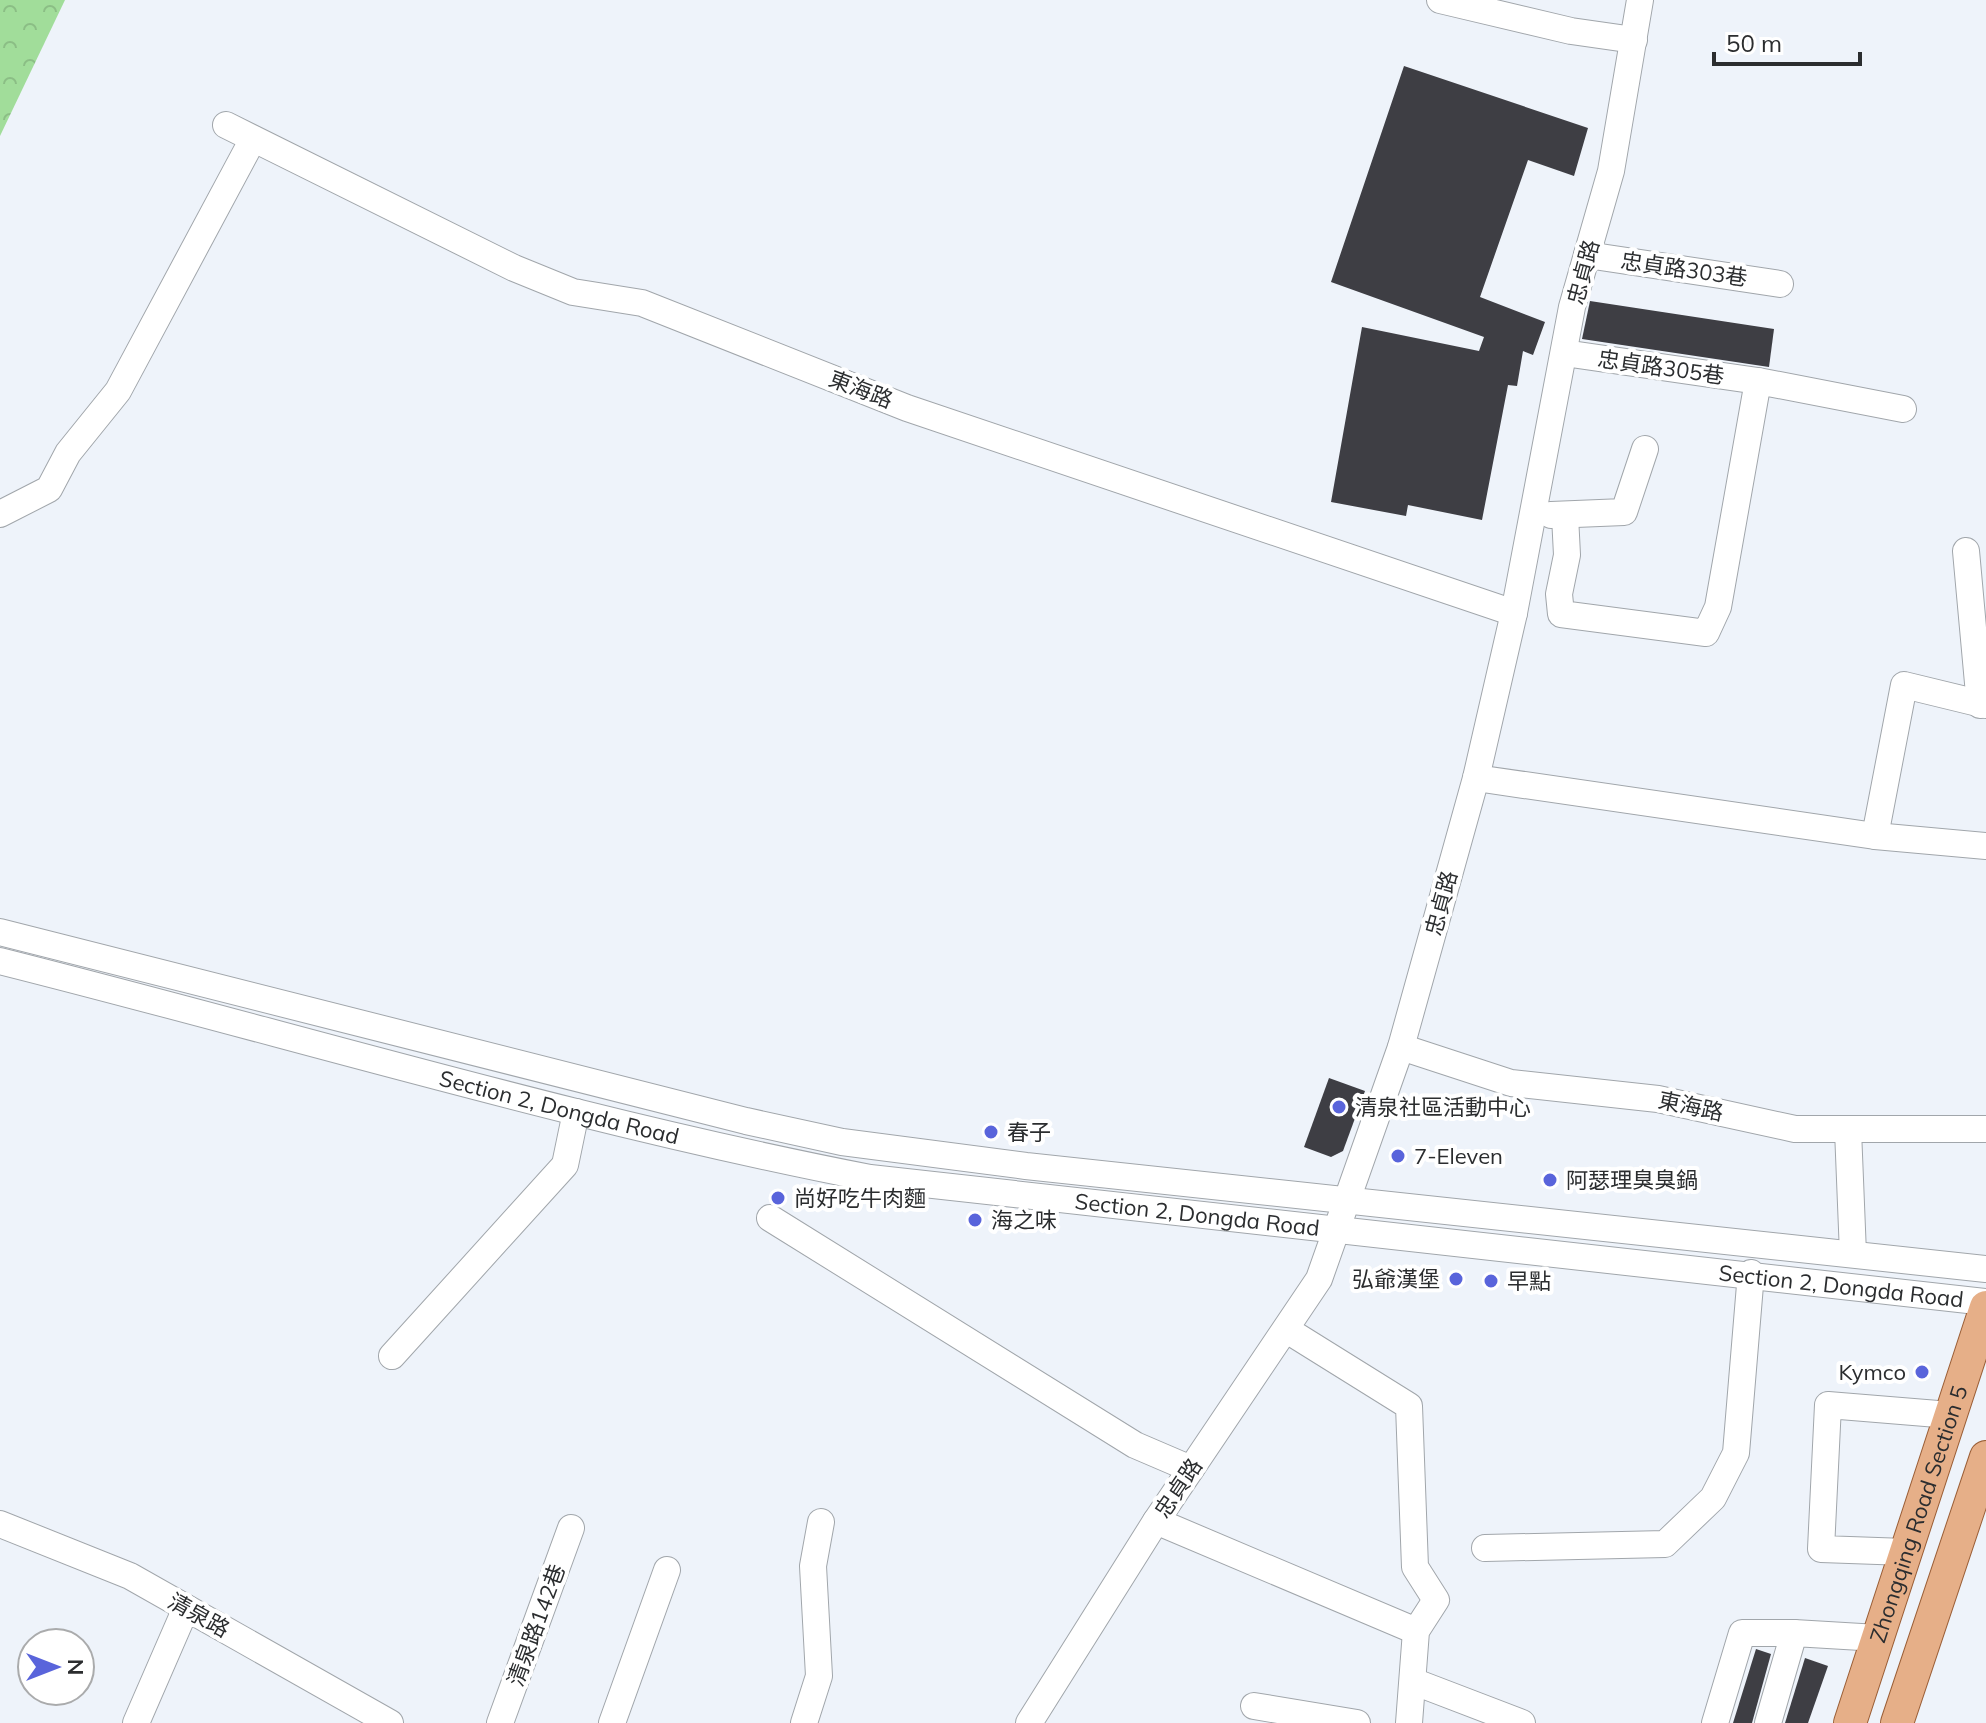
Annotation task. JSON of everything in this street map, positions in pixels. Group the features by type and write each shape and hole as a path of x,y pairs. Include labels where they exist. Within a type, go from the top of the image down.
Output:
{"main road":[{"name":"Zhongqing Road Section 5","path":"1850,1723 1986,1304"},
{"name":"Zhongqing Road Section 5","path":"1897,1723 1986,1457"}],"street":[{"path":"1440,0 1571,31 1634,40"},
{"name":"忠貞路","path":"1029,1723 1156,1521 1319,1279 1401,1047 1476,778 1535,514 1564,353 1611,171 1640,0"},
{"name":"東海路","path":"226,125 514,268 573,292 642,303 907,408 1514,613"},
{"path":"0,514 49,489 68,453 118,391 253,139"},
{"name":"忠貞路303巷","path":"1587,255 1780,284"},
{"name":"忠貞路305巷","path":"1564,353 1758,381 1903,409"},
{"path":"1565,516 1567,555 1559,594 1561,614 1706,633 1718,607 1758,381"},
{"path":"1535,514 1565,516 1624,512 1645,449"},
{"path":"1875,836 1904,685 1983,705 1966,551"},
{"path":"1476,778 1875,836 1986,846"},
{"name":"Section 2, Dongda Road","path":"0,932 842,1142 1026,1166 1986,1269"},
{"name":"Section 2, Dongda Road","path":"0,961 567,1110 757,1156 870,1178 1751,1273 1986,1304"},
{"name":"東海路","path":"1401,1047 1511,1083 1658,1099 1795,1129 1986,1129"},
{"path":"392,1356 565,1165 565,1075"},
{"path":"1848,1130 1853,1254"},
{"path":"770,1218 1135,1445 1191,1469"},
{"path":"1485,1548 1665,1544 1713,1498 1736,1453 1751,1273"},
{"path":"1287,1330 1409,1406 1415,1567 1436,1600 1416,1631 1415,1682 1409,1723"},
{"path":"1906,1552 1821,1549 1828,1405 1950,1415"},
{"path":"1156,1521 1416,1631"},
{"path":"804,1723 819,1676 813,1566 821,1522"},
{"name":"清泉路","path":"0,1524 130,1576 390,1723"},
{"name":"清泉路142巷","path":"500,1723 571,1528"},
{"path":"612,1723 667,1570"},
{"path":"136,1723 186,1608"},
{"path":"1715,1723 1742,1633 1878,1638"},
{"path":"1768,1723 1794,1633"},
{"path":"1415,1682 1522,1723"},
{"path":"1254,1706 1357,1723"}],"green space":[{"path":"0,0 65,0 0,136"}],"building":[{"path":"1404,66 1588,128 1574,176 1528,160 1480,297 1545,322 1533,355 1523,351 1517,386 1508,385 1482,520 1408,505 1406,516 1331,502 1362,327 1479,351 1484,337 1331,282"},
{"path":"1590,301 1774,329 1769,367 1582,339"},
{"name":"清泉社區活動中心","path":"1329,1078 1365,1091 1343,1151 1331,1157 1304,1147"},
{"path":"1756,1649 1771,1654 1752,1723 1733,1723"},
{"path":"1805,1658 1828,1666 1808,1723 1785,1723"}],"place":[{"name":"清泉社區活動中心","path":"1339,1107"},
{"name":"春子","path":"991,1132"},
{"name":"7-Eleven","path":"1398,1156"},
{"name":"阿瑟理臭臭鍋","path":"1550,1180"},
{"name":"尚好吃牛肉麵","path":"778,1198"},
{"name":"海之味","path":"975,1220"},
{"name":"弘爺漢堡","path":"1456,1279"},
{"name":"早點","path":"1491,1281"},
{"name":"Kymco","path":"1922,1372"}]}
